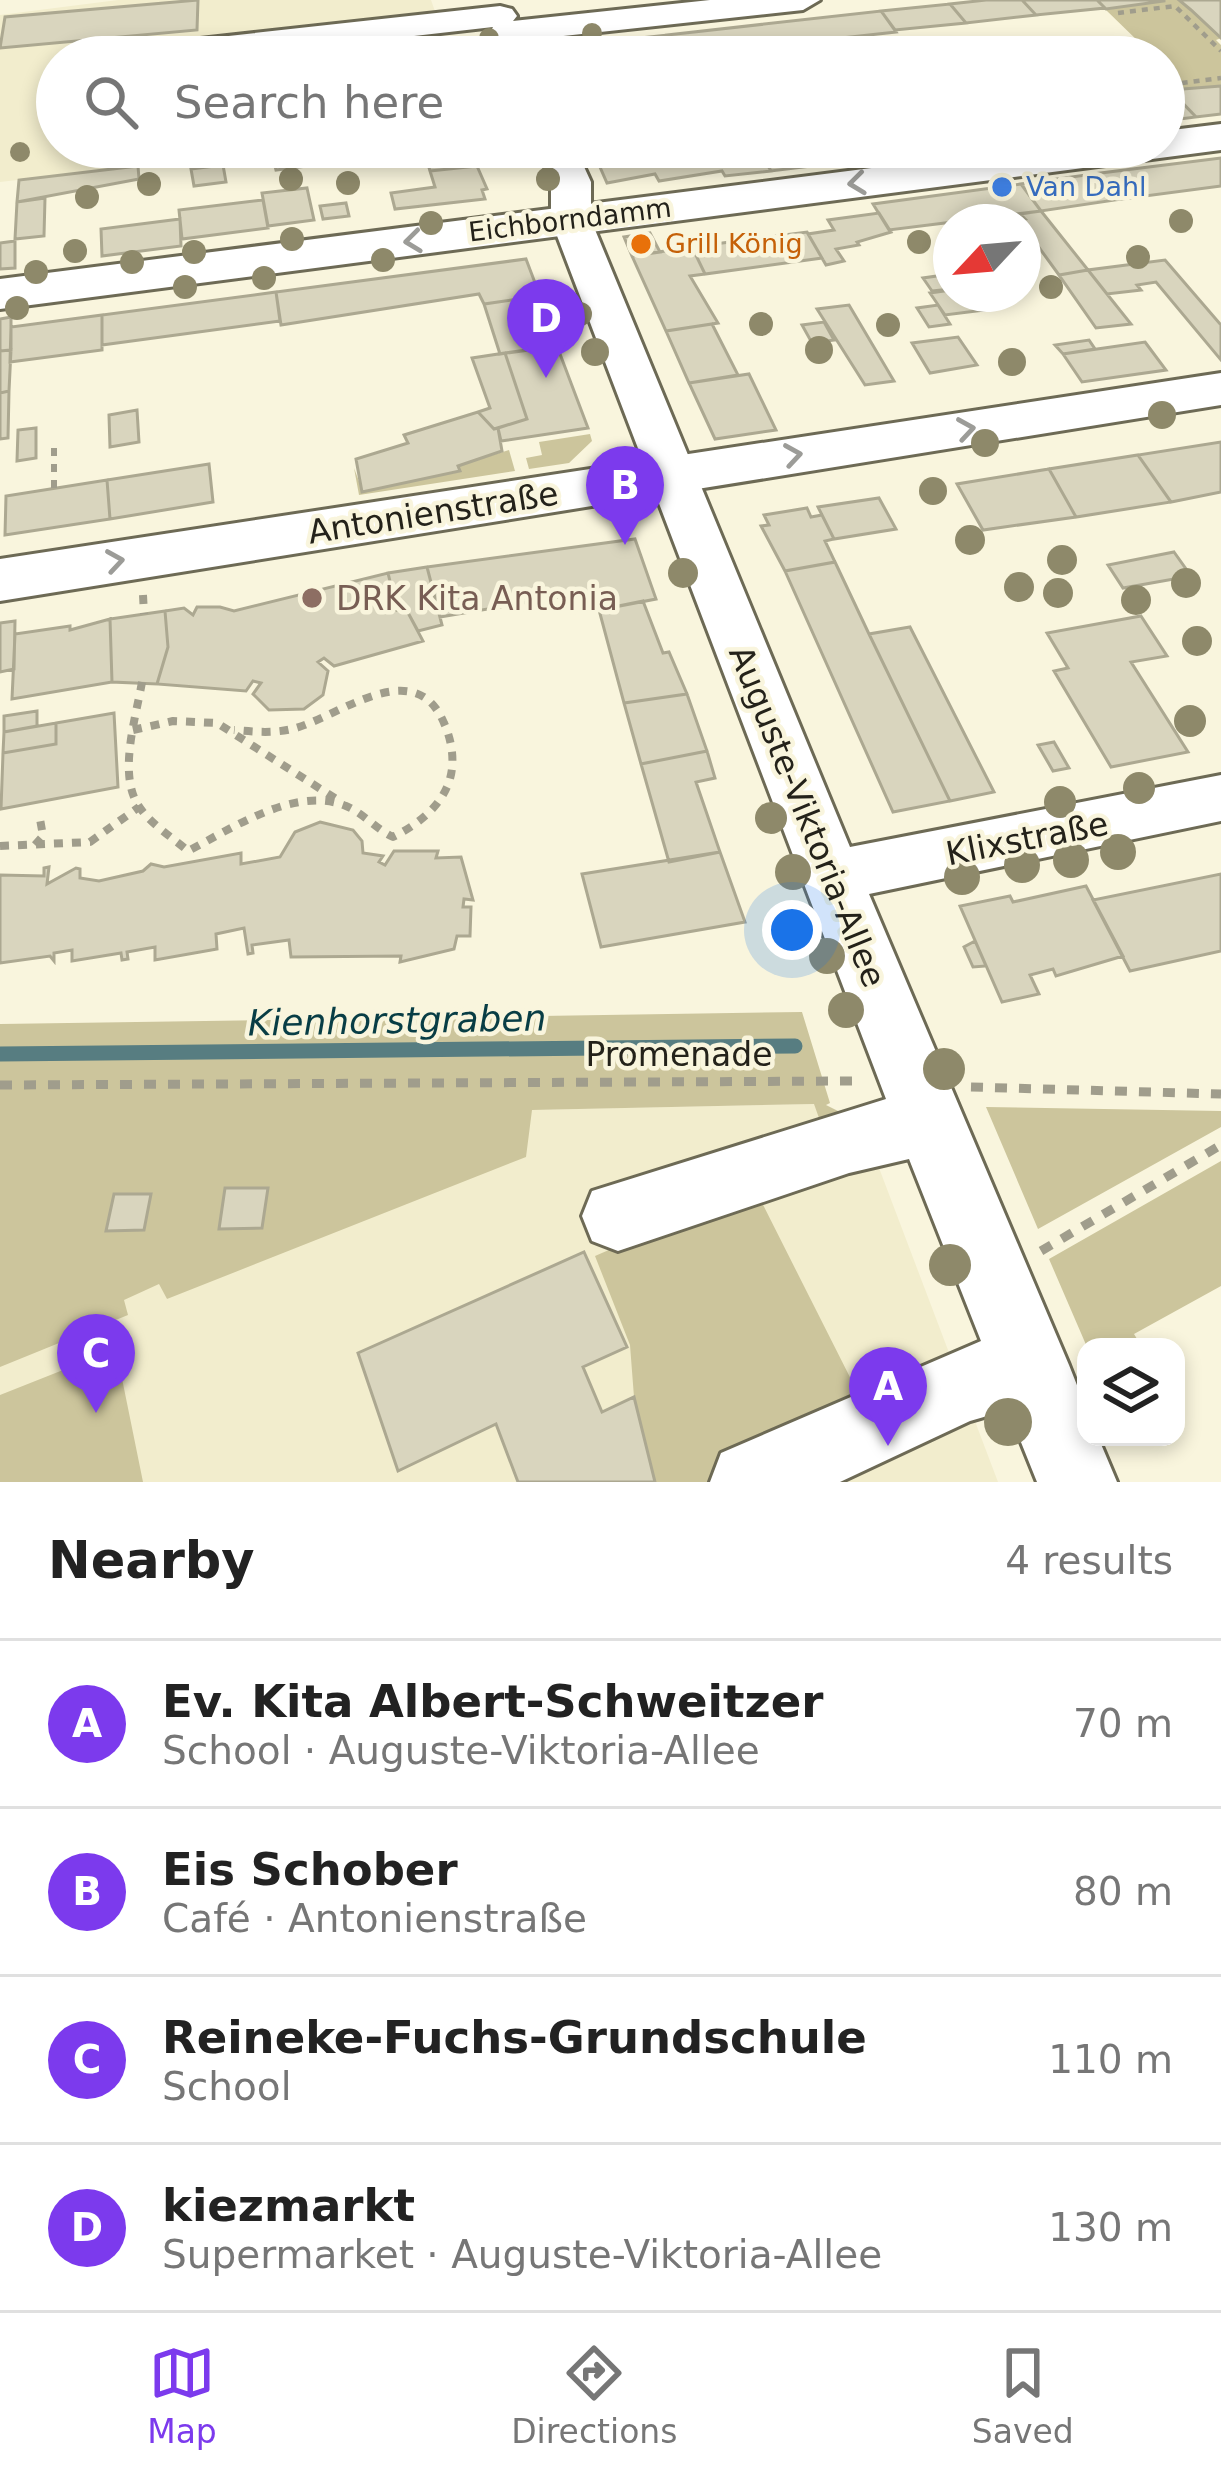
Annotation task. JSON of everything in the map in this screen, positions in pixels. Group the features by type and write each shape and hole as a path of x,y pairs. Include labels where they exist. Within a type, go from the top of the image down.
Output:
{"main road":[{"path":"1185,141 1221,136"},
{"name":"Eichborndamm","path":"0,294 976,168"},
{"name":"Antonienstraße","path":"0,580 1221,389"}],"street":[{"path":"386,36 803,0"},
{"name":"Auguste-Viktoria-Allee","path":"565,168 571,182 571,220 832,876 944,1105 1031,1365 1077,1482"},
{"name":"Klixstraße","path":"832,876 1221,798"},
{"path":"618,1216 944,1105"},
{"path":"750,1482 962,1385 1031,1365"}],"path":[{"path":"1118,14 1175,6 1221,51"},
{"path":"1185,82 1221,78"},
{"path":"53,448 54,489"},
{"path":"142,682 133,730 133,795 188,851 290,806 345,806"},
{"path":"133,730 173,721 217,723 234,730 378,832 393,837 408,831 442,797 453,758 447,725 419,693 399,687 380,690 346,710 292,729 234,730"},
{"path":"0,846 58,850 98,841 140,807"},
{"path":"34,846 43,836 40,819"},
{"name":"Promenade","path":"0,1085 854,1081"},
{"path":"944,1105 1221,1094"},
{"path":"1029,1257 1221,1145"}],"shaded area":[{"path":"118,0 431,0 444,36 36,36 36,168 121,168 0,182 0,15"},
{"path":"1179,0 1221,38 1216,40 1221,45 1221,86 1185,89 1185,36 1133,36 1106,10"},
{"path":"590,434 592,441 569,463 529,469 526,458 542,455 539,442"},
{"path":"509,450 515,471 359,495 354,468 363,492 459,472 458,466"},
{"path":"802,1012 830,1103 826,1105 862,1123 824,1132 814,1104 532,1110 526,1157 167,1299 159,1284 124,1300 128,1315 0,1367 0,1024"},
{"path":"815,1104 862,1123 998,1482 0,1482 0,1219 160,1284 167,1299 531,1110"},
{"path":"986,1107 1221,1111 1221,1127 1038,1229"},
{"path":"1221,1161 1221,1286 1134,1334 1136,1338 1083,1338 1049,1259"},
{"path":"754,1187 866,1409 717,1482 655,1482 634,1397 630,1345 595,1256"},
{"path":"116,1349 143,1482 0,1482 0,1395"}],"building":[{"path":"198,0 197,30 36,36 36,45 0,48 5,17"},
{"path":"1022,0 1036,15 966,23 950,4"},
{"path":"1022,0 1097,0 1105,8 1036,15"},
{"path":"1097,0 1164,0 1164,1 1106,9"},
{"path":"1179,0 1221,0 1221,38 1191,10"},
{"path":"950,4 966,23 895,30 881,11"},
{"path":"881,11 896,32 860,36 667,35"},
{"path":"429,29 431,36 364,36"},
{"path":"1221,86 1221,114 1196,117 1185,106 1185,89"},
{"path":"1221,158 1221,186 1115,200 1093,174 1185,168 1185,162"},
{"path":"121,168 138,168 139,179 17,202 19,180"},
{"path":"224,168 226,182 194,186 191,169"},
{"path":"478,168 487,189 482,190 485,199 395,209 391,193 435,187 430,171"},
{"path":"600,168 771,171 725,176 722,171 659,181 655,174 607,183"},
{"path":"1093,174 1115,200 1041,211 1041,204 1036,204 1021,184"},
{"path":"1021,184 1036,204 933,204 933,224 889,230 873,204"},
{"path":"307,188 314,220 268,226 262,193"},
{"path":"45,198 44,236 15,239 17,202"},
{"path":"263,200 268,228 182,239 179,210"},
{"path":"346,203 349,216 323,219 320,206"},
{"path":"1041,211 1088,270 1059,275 1041,250"},
{"path":"879,213 891,232 836,249 844,261 826,265 808,234 834,230 828,220"},
{"path":"180,219 181,246 102,256 101,229"},
{"path":"807,232 822,258 705,274 692,247"},
{"path":"650,233 660,252 632,256 624,237"},
{"path":"15,241 15,268 0,269 0,243"},
{"path":"692,247 705,274 690,276 718,323 666,331 632,256"},
{"path":"526,259 540,296 484,304 479,294 281,325 276,292"},
{"path":"1165,260 1221,325 1221,360 1156,282 1137,285 1141,290 1107,294 1088,270"},
{"path":"1088,270 1131,324 1096,328 1059,275"},
{"path":"276,292 280,321 102,345 102,315"},
{"path":"540,296 557,346 500,354 484,304"},
{"path":"849,305 894,381 865,385 817,309"},
{"path":"933,306 933,312 942,312 950,324 929,327 917,308"},
{"path":"102,315 102,350 10,362 11,327"},
{"path":"11,317 11,350 0,351 0,319"},
{"path":"824,322 834,340 812,343 802,325"},
{"path":"712,324 738,375 689,383 666,331"},
{"path":"958,337 977,365 930,373 912,343"},
{"path":"1089,340 1095,349 1063,354 1055,345"},
{"path":"1145,342 1166,370 1082,382 1063,354"},
{"path":"557,346 588,428 501,441 498,428 527,419 505,353"},
{"path":"11,350 9,391 0,393 0,351"},
{"path":"505,353 527,419 494,429 478,412 490,408 472,358"},
{"path":"749,374 776,430 715,439 689,383"},
{"path":"9,391 8,438 0,439 0,393"},
{"path":"137,410 139,442 110,447 109,415"},
{"path":"478,412 498,428 502,451 458,466 460,471 362,492 356,459 408,443 404,435"},
{"path":"36,428 36,458 17,461 18,430"},
{"path":"1221,442 1221,492 1171,502 1138,455"},
{"path":"1138,455 1171,502 1076,517 1049,469"},
{"path":"209,464 213,502 110,519 107,480"},
{"path":"1049,469 1076,517 983,530 957,484"},
{"path":"107,480 110,519 5,535 6,496"},
{"path":"879,498 896,529 834,539 818,507"},
{"path":"807,508 811,517 822,515 834,539 825,541 835,562 785,571 761,526 769,525 764,515"},
{"path":"635,539 656,599 599,610 594,591 440,617 427,567"},
{"path":"1174,552 1191,576 1123,588 1108,565"},
{"path":"835,562 950,801 893,812 785,571"},
{"path":"427,567 442,625 418,631 405,607 397,610 388,573"},
{"path":"388,573 397,610 405,607 423,641 334,666 324,658 318,662 328,671 323,695 304,709 269,710 253,694 261,683 253,681 246,691 157,684 168,647 165,611 184,608 193,615 197,607 220,607 234,611"},
{"path":"643,601 663,653 669,652 687,694 624,703 599,610"},
{"path":"165,611 168,647 157,684 112,682 110,619"},
{"path":"1141,616 1167,656 1131,662 1188,752 1111,767 1054,671 1068,668 1047,633"},
{"path":"110,619 112,682 12,699 15,634 70,626 70,630"},
{"path":"15,621 14,669 0,672 0,623"},
{"path":"910,627 994,792 950,801 869,634"},
{"path":"687,694 707,751 641,764 624,703"},
{"path":"37,711 37,726 4,732 4,716"},
{"path":"114,713 118,787 1,809 3,753 56,744 56,723"},
{"path":"56,723 56,744 3,753 4,732"},
{"path":"1054,742 1069,768 1053,771 1038,745"},
{"path":"707,751 715,778 696,782 720,852 669,862 641,764"},
{"path":"320,822 353,830 362,841 363,853 383,856 379,862 385,865 394,851 438,851 436,858 461,857 473,900 464,899 463,907 471,907 470,936 457,936 454,949 400,962 401,956 291,957 289,940 252,945 253,953 248,954 244,928 216,934 217,949 155,960 155,947 127,952 128,959 122,960 121,953 72,961 72,950 54,953 54,961 50,956 0,963 0,875 44,876 44,868 49,867 47,884 76,868 80,878 99,881 143,871 151,864 164,867 241,853 241,864 280,857 295,832"},
{"path":"720,852 745,922 601,947 582,874"},
{"path":"1221,874 1221,951 1130,971 1093,900"},
{"path":"1086,886 1123,956 1056,976 1053,969 1030,975 1039,994 1002,1002 960,906 1010,896 1013,902"},
{"path":"975,941 986,966 973,967 964,947"},
{"path":"225,1188 268,1188 262,1228 219,1229"},
{"path":"114,1194 151,1194 144,1230 106,1231"},
{"path":"584,1252 627,1347 583,1367 602,1412 634,1397 655,1482 518,1482 496,1424 398,1471 358,1353"}],"waterway":[{"name":"Kienhorstgraben","path":"0,1054 795,1046"}],"place":[{"name":"Van Dahl","path":"1002,187"},
{"name":"Grill König","path":"641,244"},
{"name":"kiezmarkt","path":"546,378"},
{"name":"Eis Schober","path":"625,545"},
{"name":"DRK Kita Antonia","path":"312,598"},
{"name":"Reineke-Fuchs-Grundschule","path":"96,1413"},
{"name":"Ev. Kita Albert-Schweitzer","path":"888,1446"}]}
